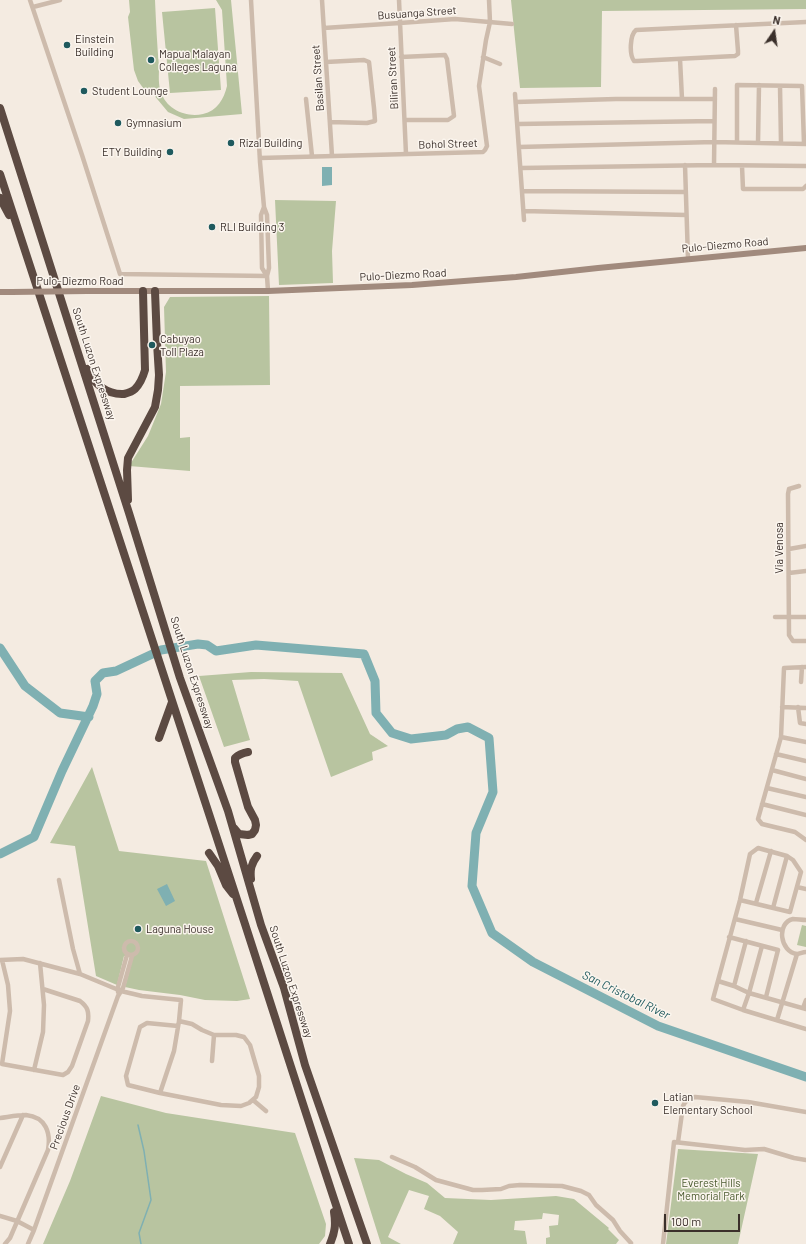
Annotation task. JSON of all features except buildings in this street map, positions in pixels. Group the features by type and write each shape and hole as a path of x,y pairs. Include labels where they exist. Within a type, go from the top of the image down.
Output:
{"highway":[{"name":"South Luzon Expressway","path":"0,108 180,678 228,811 261,925 284,988 305,1065 367,1244"},
{"path":"0,174 151,633 172,702 349,1244"},
{"path":"0,198 21,237"},
{"path":"76,346 89,374 99,386 106,391 117,394 127,393 134,390 142,380 145,370 143,291"},
{"path":"129,513 127,470 128,458 155,407 158,390 159,375 156,343 155,291"},
{"path":"159,738 172,702"},
{"path":"228,811 234,829 240,834 252,834 255,830 255,820 248,807 235,758 241,753 248,752"},
{"path":"209,854 218,866 226,885 239,904"},
{"path":"255,902 251,868 258,856"},
{"path":"325,1172 336,1222 330,1244"}],"main road":[{"name":"Pulo-Diezmo Road","path":"0,292 268,291 448,283 806,248"}],"street":[{"path":"30,0 120,274 267,276"},
{"path":"33,7 60,0"},
{"path":"251,0 260,158 264,207 267,215 269,268 267,276 268,291"},
{"name":"Basilan Street","path":"322,0 332,156"},
{"name":"Biliran Street","path":"399,0 406,154"},
{"name":"Bohol Street","path":"260,158 483,152 487,146 479,86 490,22 488,0"},
{"name":"Busuanga Street","path":"324,28 455,19 512,24"},
{"path":"736,25 738,51 737,56 734,57 634,61 632,58 632,40 634,32 639,29 806,22"},
{"path":"401,57 445,55 447,59 454,116 448,120 405,120"},
{"path":"483,57 500,64"},
{"path":"680,59 682,99"},
{"path":"326,62 364,60 369,62 375,121 368,123 330,122"},
{"path":"519,147 714,142 805,144 802,86 737,85 737,142"},
{"path":"758,142 759,85"},
{"path":"780,86 781,143"},
{"path":"714,165 715,88"},
{"path":"516,94 524,220"},
{"path":"306,99 312,156"},
{"path":"516,102 715,99"},
{"path":"518,124 714,121"},
{"path":"521,168 685,165 806,166"},
{"path":"685,165 688,259"},
{"path":"742,166 743,189 803,189 806,186"},
{"path":"522,191 685,192"},
{"path":"524,211 686,215"},
{"name":"Via Venosa","path":"799,486 789,489 788,494 788,635 793,641 806,642"},
{"path":"789,548 806,546"},
{"path":"789,573 806,571"},
{"path":"775,617 806,617"},
{"path":"801,682 804,667 784,668 781,736 758,819 762,824 795,832 806,840"},
{"path":"782,707 806,708"},
{"path":"798,707 800,723 806,724"},
{"path":"781,736 806,742"},
{"path":"776,754 806,762"},
{"path":"772,770 806,778"},
{"path":"767,788 806,797"},
{"path":"762,804 806,815"},
{"path":"740,900 790,912 801,872 793,860 787,856 758,848 750,854 740,900 713,999 743,1010 806,1029"},
{"path":"756,903 771,851"},
{"path":"773,908 787,856"},
{"path":"59,880 73,949 80,974"},
{"path":"798,887 806,889"},
{"path":"735,919 782,930"},
{"path":"806,920 794,919 782,930 784,946 797,954 806,952"},
{"path":"729,937 778,950 766,996"},
{"path":"734,986 746,941"},
{"path":"743,1010 762,946"},
{"path":"777,1020 797,954"},
{"name":"Precious Drive","path":"28,1244 118,996 130,955"},
{"path":"43,988 85,1004 88,1009 88,1021 72,1066 68,1072 63,1075 1,1064 10,1011 8,985 1,960 23,959 80,974 119,990 142,996 180,1000 174,1051 160,1093"},
{"path":"34,1070 43,1032 44,1005 40,963"},
{"path":"718,981 749,993 766,996 805,1009 806,1000"},
{"path":"147,1023 178,1024 192,1024 214,1035 236,1035 244,1037 250,1044 259,1076 259,1087 256,1097 249,1103 240,1106 221,1105 128,1085 126,1076 140,1027 147,1023"},
{"path":"212,1061 214,1035"},
{"path":"678,1142 683,1106 685,1101 695,1096 748,1102 806,1112"},
{"path":"253,1100 266,1111"},
{"path":"0,1118 23,1115 40,1120 48,1131 49,1144 48,1150 10,1238 5,1244"},
{"path":"0,1167 23,1115"},
{"path":"663,1244 674,1142 745,1150 764,1149 806,1160"},
{"path":"392,1157 415,1167 436,1180 473,1190 494,1189 520,1185 562,1186 581,1191 589,1195 631,1244"},
{"path":"0,1216 17,1221 34,1230"}],"green space":[{"path":"129,0 155,0 159,83 161,92 167,103 178,111 190,115 197,115 208,112 216,107 222,100 226,91 227,86 222,10 216,0 231,0 242,114 184,119 168,112 153,94 149,96 138,81 134,70 128,17 130,12"},
{"path":"511,0 806,0 806,9 602,11 601,87 520,88"},
{"path":"215,8 221,90 170,93 162,12"},
{"path":"275,200 336,201 332,251 333,283 279,285"},
{"path":"269,296 270,385 180,386 180,438 190,437 190,471 129,466 148,436 161,404 166,372 164,307 170,297"},
{"path":"251,672 342,673 370,734 388,746 372,752 373,760 331,777 298,681 264,679 232,680 250,740 224,747 199,676"},
{"path":"92,767 119,851 206,861 250,999 237,1001 205,1000 125,987 133,958 124,956 117,985 96,976 75,846 50,843"},
{"path":"802,925 806,926 806,947 797,945"},
{"path":"101,1096 166,1113 295,1133 326,1224 325,1236 319,1244 43,1244 70,1181"},
{"name":"Everest Hills Memorial Park","path":"678,1149 758,1154 738,1244 666,1244"},
{"path":"354,1158 379,1160 427,1183 445,1198 491,1200 556,1196 574,1199 609,1228 608,1229 619,1240 616,1244 546,1244 546,1238 550,1237 549,1226 558,1225 559,1215 543,1213 542,1219 515,1221 514,1230 525,1231 527,1244 453,1244 458,1232 440,1216 424,1209 429,1196 409,1190 388,1237 401,1244 381,1244"}],"water":[{"path":"322,167 332,167 332,185 322,186"},
{"path":"167,884 175,901 166,906 157,889"}],"waterway":[{"name":"San Cristobal River","path":"0,854 34,837 62,771 93,706 97,694 95,681 103,673 116,671 161,650 198,644 207,645 216,651 256,645 364,654 375,681 376,713 392,733 411,739 446,735 457,729 468,727 489,738 493,792 476,833 472,886 492,933 533,962 658,1026 806,1077"},
{"path":"0,648 25,686 60,713 89,717"},
{"path":"138,1125 144,1151 151,1200 139,1233 141,1244"}],"place":[{"name":"Einstein Building","path":"67,45"},
{"name":"Mapua Malayan Colleges Laguna","path":"151,60"},
{"name":"Student Lounge","path":"84,91"},
{"name":"Gymnasium","path":"118,123"},
{"name":"Rizal Building","path":"231,143"},
{"name":"ETY Building","path":"170,152"},
{"name":"RLI Building 3","path":"212,227"},
{"name":"Cabuyao Toll Plaza","path":"152,345"},
{"name":"Laguna House","path":"138,929"},
{"name":"Latian Elementary School","path":"655,1103"}]}
